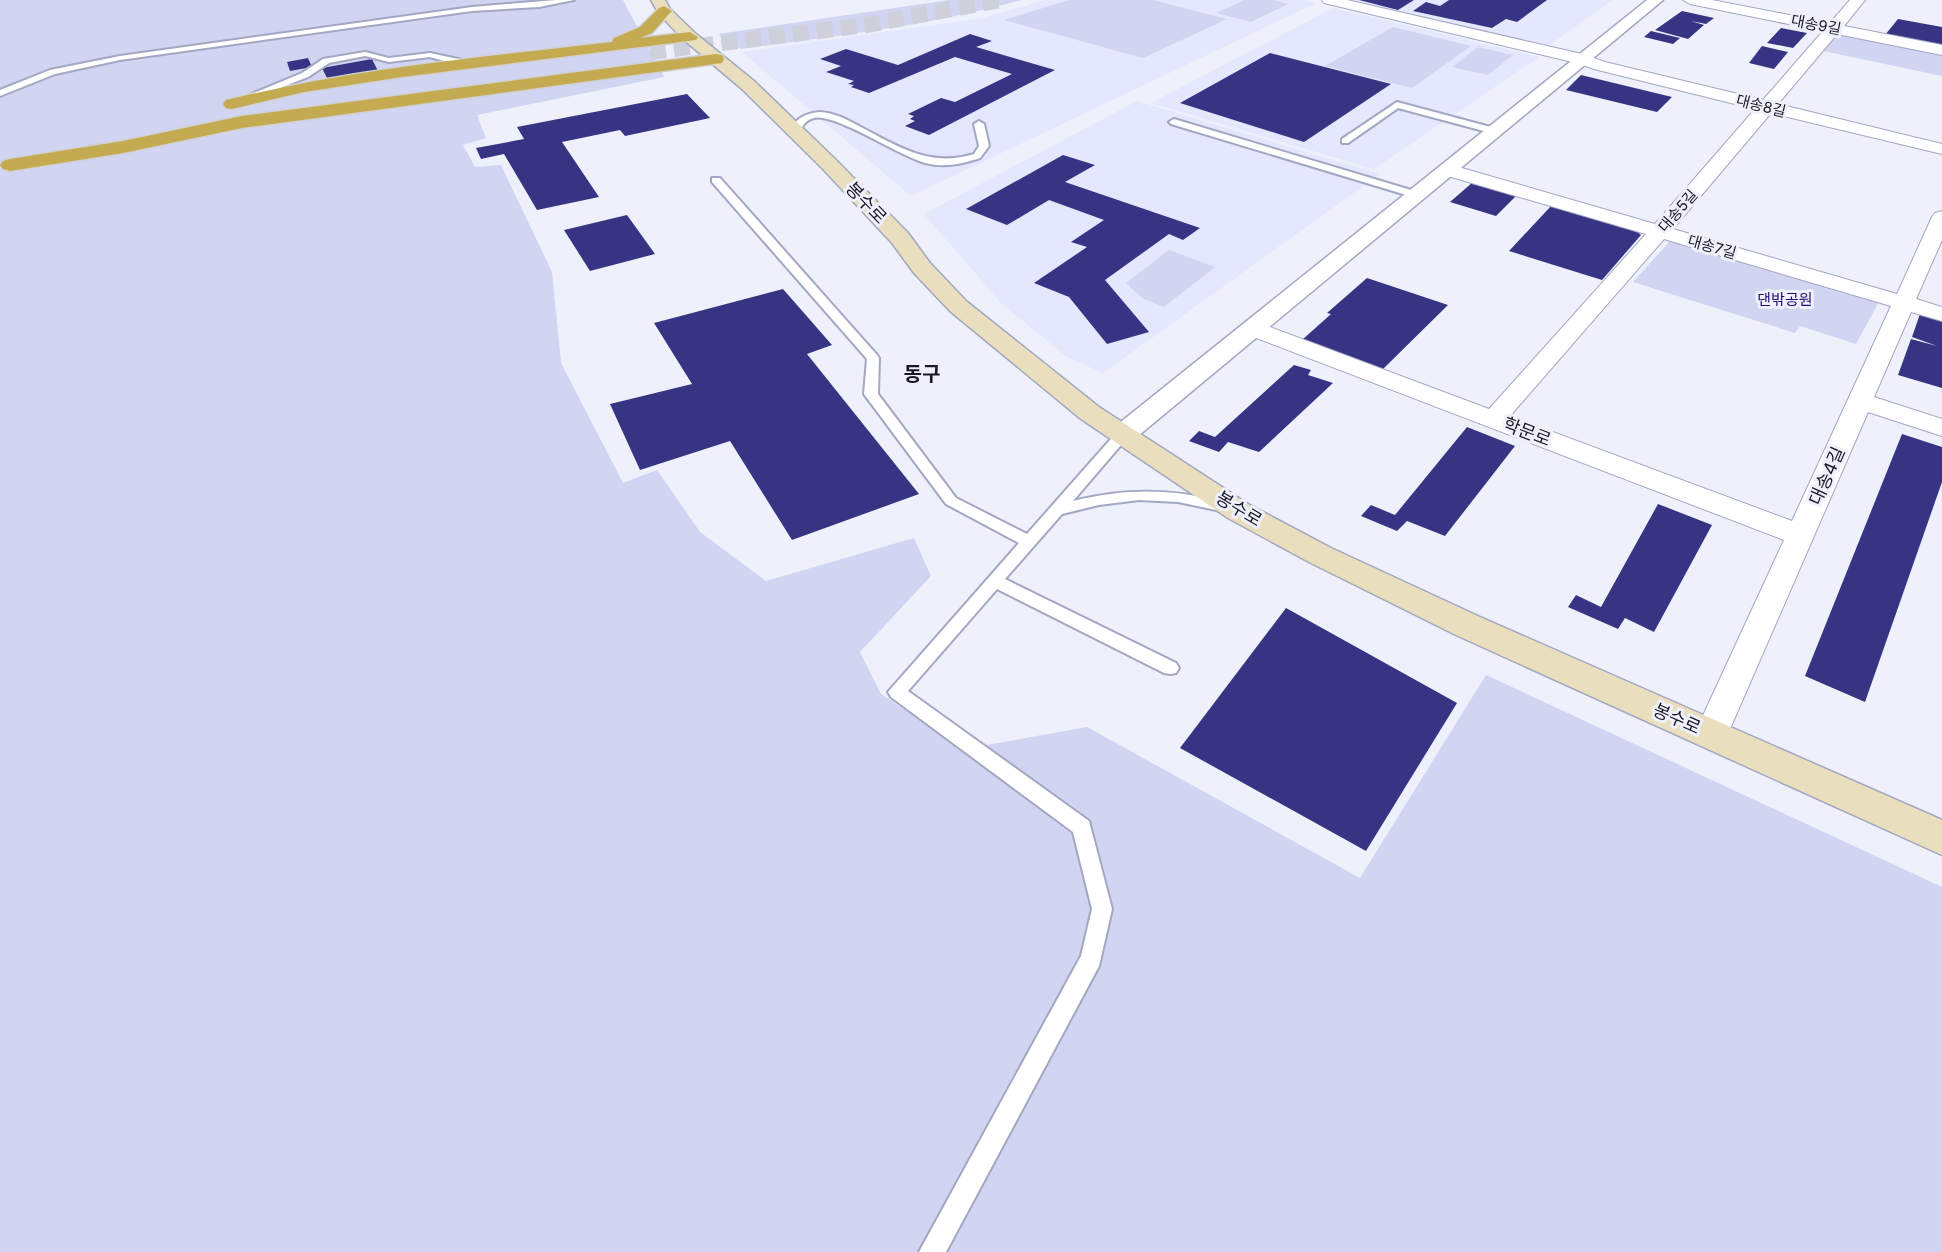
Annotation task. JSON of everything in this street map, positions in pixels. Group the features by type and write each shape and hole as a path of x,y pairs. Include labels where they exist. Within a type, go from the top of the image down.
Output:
{"highway":[{"path":"583,50 627,39 646,30 661,5"},
{"path":"219,107 304,87 690,37"},
{"path":"2,160 323,102 651,48"},
{"path":"2,160 123,147 254,120 716,59"},
{"path":"2,160 28,145"}],"main road":[{"name":"봉수로","path":"661,5 690,37 748,85 878,215 922,268 958,306 1090,413 1122,435 1238,510 1320,555 1468,626 1942,838"}],"street":[{"name":"대송8길","path":"1329,0 1582,59 1600,66 1767,108 1942,149"},
{"path":"1122,435 1656,0"},
{"name":"대송9길","path":"1690,0 1942,50"},
{"name":"대송5길","path":"1494,419 1767,108 1858,0"},
{"name":"대송7길","path":"1448,170 1942,314"},
{"name":"대송4길","path":"1711,735 1942,217"},
{"name":"학문로","path":"1254,329 1800,535"},
{"path":"1861,401 1942,428"}],"lane":[{"path":"0,93 53,72 120,58 472,9 539,5 570,0"},
{"path":"1345,141 1397,105 1495,131"},
{"path":"795,132 798,123 806,117 820,114 832,116 914,156 940,163 959,162 977,156 984,146 979,123"},
{"path":"1174,122 1417,195"},
{"path":"716,180 873,357 871,394 951,501 1029,542"},
{"path":"932,1252 1091,959 1102,909 1082,827 897,692 1122,435"},
{"path":"1057,510 1117,495 1148,494 1172,494 1238,510"},
{"path":"996,581 1170,668"}],"shaded area":[{"path":"1046,0 1304,0 1316,3 911,196 742,52 983,18"},
{"path":"1345,0 1612,0 1547,47"},
{"path":"1333,8 1539,57 1374,169 1151,103"},
{"path":"1137,101 1380,174 1103,373 1067,357 1001,303 924,214"}],"green space":[{"path":"0,0 623,0 664,77 477,115 486,138 463,145 475,167 501,165 552,272 561,363 623,483 657,470 700,532 766,581 914,538 931,576 860,652 881,694 965,749 1087,727 1360,878 1486,675 1942,887 1942,1252 0,1252"},
{"path":"949,0 1021,0 917,24 741,49 718,34"},
{"path":"1069,0 1153,0 1227,19 1143,58 1004,20"},
{"path":"1244,0 1273,0 1288,4 1251,22 1216,13"},
{"path":"1393,27 1471,46 1412,88 1325,66"},
{"path":"1839,33 1942,52 1942,76 1823,51"},
{"path":"1478,47 1513,55 1488,75 1452,67"},
{"name":"댄밖공원","path":"1672,239 1881,298 1856,344 1800,326 1795,333 1633,282"},
{"path":"1169,250 1215,267 1164,307 1142,298 1126,283"}],"building":[{"path":"1359,0 1414,0 1398,10"},
{"path":"1449,0 1547,0 1517,22 1506,19 1492,28 1413,11 1426,2 1440,6"},
{"path":"1682,11 1714,18 1706,24 1691,21 1704,25 1688,39 1655,30"},
{"path":"1898,19 1942,27 1942,46 1885,35"},
{"path":"1781,28 1807,33 1793,48 1767,43"},
{"path":"1651,31 1680,38 1673,44 1644,37"},
{"path":"970,34 992,41 976,47 1055,70 929,135 905,126 915,121 910,119 914,116 908,114 941,98 955,102 1012,74 955,57 869,93 848,84 854,81 826,72 841,66 820,59 846,49 898,65"},
{"path":"1762,46 1788,52 1774,69 1749,63"},
{"path":"1270,53 1391,84 1304,142 1180,103"},
{"path":"308,58 312,67 290,71 287,62"},
{"path":"372,59 378,71 328,80 322,68"},
{"path":"1581,75 1672,97 1657,112 1566,90"},
{"path":"687,94 710,118 625,136 620,130 562,142 599,197 537,210 504,154 481,159 476,148 524,139 517,127"},
{"path":"1063,155 1095,165 1065,182 1200,228 1183,240 1169,234 1105,280 1149,332 1107,344 1069,297 1034,283 1087,247 1071,242 1104,220 1049,200 1007,225 966,209"},
{"path":"1473,182 1518,194 1496,216 1450,202"},
{"path":"1552,205 1634,229 1641,235 1602,280 1509,251"},
{"path":"627,215 655,254 590,271 564,230"},
{"path":"1367,278 1448,305 1382,370 1302,340 1331,314 1327,313"},
{"path":"783,289 832,345 807,354 919,494 792,540 730,441 640,470 610,404 692,384 654,323"},
{"path":"1921,311 1942,318 1942,388 1898,375 1911,339 1937,346 1912,337"},
{"path":"1294,365 1311,370 1308,375 1333,383 1259,452 1228,442 1219,452 1189,441 1199,431 1215,437"},
{"path":"1467,427 1515,446 1445,536 1407,521 1397,531 1361,516 1371,505 1395,515"},
{"path":"1902,434 1942,447 1942,482 1865,702 1805,676"},
{"path":"1658,504 1712,525 1654,632 1625,618 1618,629 1568,607 1576,595 1601,607"},
{"path":"1286,608 1457,703 1366,851 1180,748"}],"tunnel":[{"path":"650,52 867,25 1000,0"}],"district":[{"name":"동구","path":"922,374"}]}
